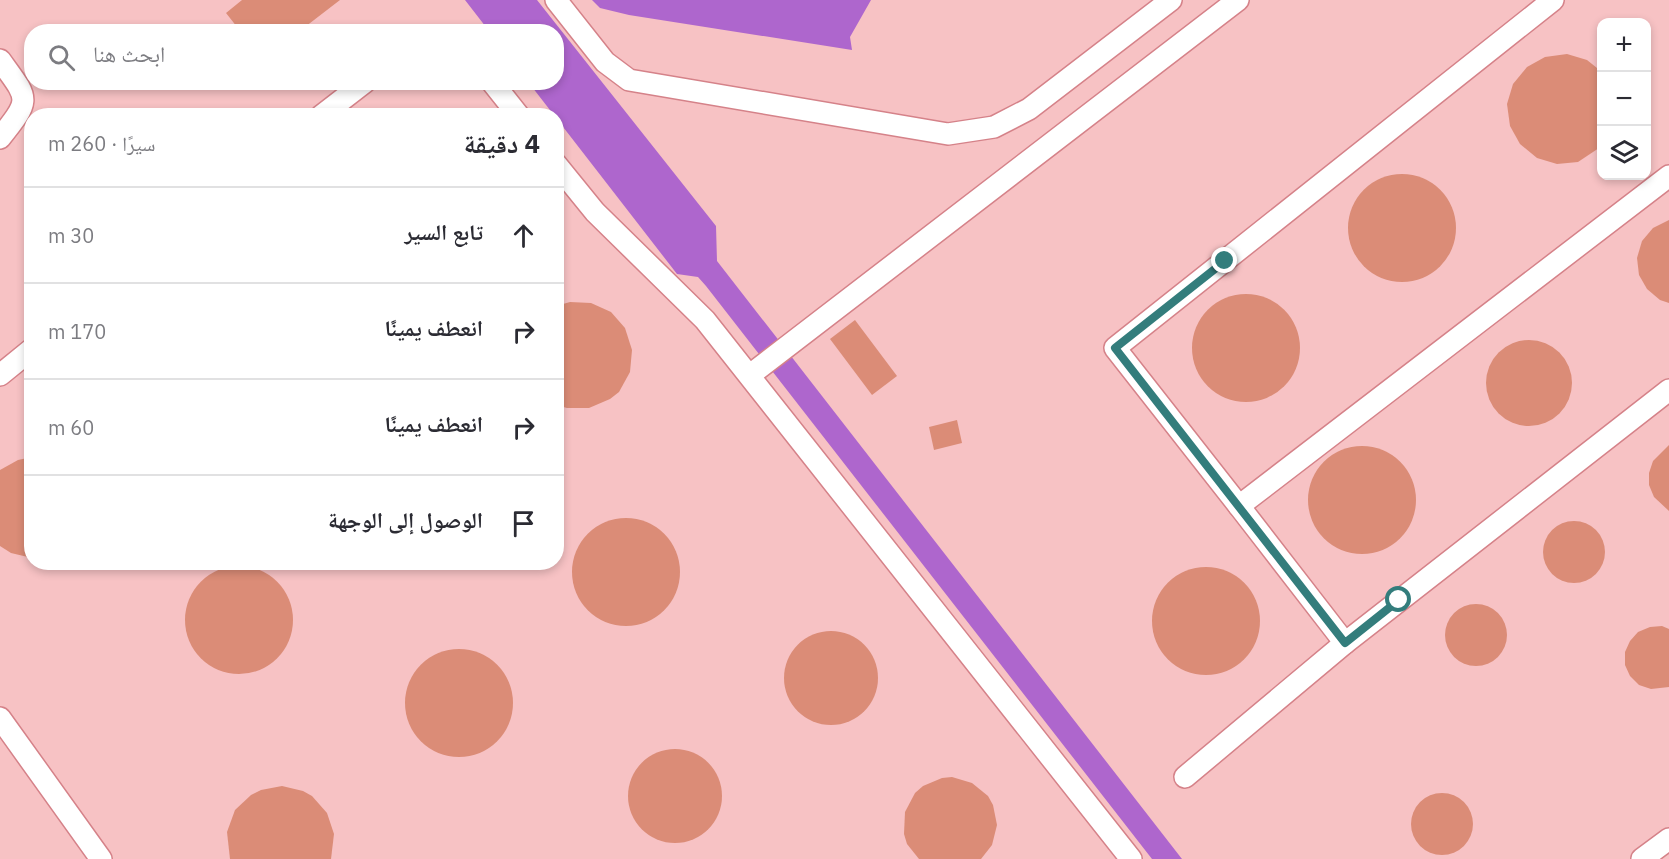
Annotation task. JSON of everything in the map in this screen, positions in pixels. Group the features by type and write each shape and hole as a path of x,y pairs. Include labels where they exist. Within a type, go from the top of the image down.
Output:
{"street":[{"path":"556,0 605,62 630,80 948,134 994,127 1029,109 1171,0"},
{"path":"755,371 1238,0"},
{"path":"1345,643 1115,348 1553,0"},
{"path":"0,60 23,91 21,111 0,138"},
{"path":"331,108 355,90"},
{"path":"498,90 513,108"},
{"path":"564,174 595,212 755,371 1131,859"},
{"path":"1239,506 1669,176"},
{"path":"0,375 24,356"},
{"path":"1185,777 1345,643 1669,390"},
{"path":"0,718 101,859"},
{"path":"1642,859 1669,839"}],"shaded area":[{"path":"465,0 537,0 556,24 484,24"},
{"path":"592,0 871,0 850,37 852,50 629,15 600,8"},
{"path":"564,34 716,226 717,261 1182,859 1152,859 706,286 698,277 677,274 564,128 564,108 548,108 534,90 564,90"}],"building":[{"path":"242,0 340,0 309,24 235,24 226,13"},
{"path":"1567,54 1587,60 1597,68 1597,149 1578,162 1557,164 1537,158 1520,144 1510,126 1507,104 1513,84 1527,67 1545,57"},
{"path":"1402,174 1423,178 1440,190 1452,207 1456,228 1452,249 1440,266 1423,278 1402,282 1381,278 1364,266 1352,249 1348,228 1352,207 1364,190 1381,178"},
{"path":"1669,220 1669,303 1660,300 1647,289 1639,275 1637,258 1642,241 1653,228"},
{"path":"1246,294 1267,298 1284,310 1296,327 1300,348 1296,369 1284,386 1267,398 1246,402 1225,398 1208,386 1196,369 1192,348 1196,327 1208,310 1225,298"},
{"path":"591,303 611,312 625,328 632,350 630,372 619,392 610,399 589,408 564,407 564,304"},
{"path":"855,320 897,376 872,395 830,339"},
{"path":"1529,340 1553,347 1565,359 1572,383 1565,407 1553,419 1529,426 1505,419 1493,407 1486,383 1493,359 1505,347"},
{"path":"957,420 962,443 934,450 929,427"},
{"path":"1669,445 1669,511 1654,497 1649,485 1649,473 1653,461"},
{"path":"1362,446 1383,450 1400,462 1412,479 1416,500 1412,521 1400,538 1383,550 1362,554 1341,550 1324,538 1312,521 1308,500 1312,479 1324,462 1341,450"},
{"path":"24,459 24,556 11,553 0,546 0,470"},
{"path":"626,518 647,522 664,534 676,551 680,572 676,593 664,610 647,622 626,626 605,622 588,610 576,593 572,572 576,551 588,534 605,522"},
{"path":"1568,521 1580,521 1596,530 1603,540 1605,552 1603,564 1596,574 1580,583 1568,583 1557,578 1548,569 1543,558 1543,546 1548,535 1557,526"},
{"path":"1206,567 1227,571 1244,583 1256,600 1260,621 1256,642 1244,659 1227,671 1206,675 1185,671 1168,659 1156,642 1152,621 1156,600 1168,583 1185,571"},
{"path":"218,570 260,570 269,575 284,590 292,610 292,630 284,650 269,665 249,673 229,673 209,665 194,650 186,630 185,620 189,599 201,582"},
{"path":"1470,604 1482,604 1498,613 1505,623 1507,635 1505,647 1498,657 1482,666 1470,666 1459,661 1450,652 1445,641 1445,629 1450,618 1459,609"},
{"path":"1662,626 1669,629 1669,687 1651,689 1639,685 1630,676 1625,665 1625,652 1630,641 1638,632 1650,627"},
{"path":"831,631 849,635 864,645 874,660 878,678 874,696 864,711 849,721 831,725 813,721 798,711 788,696 784,678 788,660 798,645 813,635"},
{"path":"459,649 480,653 497,665 509,682 513,703 509,724 497,741 480,753 459,757 438,753 421,741 409,724 405,703 409,682 421,665 438,653"},
{"path":"675,749 693,753 708,763 718,778 722,796 718,814 708,829 693,839 675,843 657,839 642,829 632,814 628,796 632,778 642,763 657,753"},
{"path":"952,777 972,783 988,796 993,805 997,825 992,845 981,859 919,859 907,844 904,834 905,812 915,793 923,786 942,778"},
{"path":"282,786 303,791 312,796 327,813 334,834 331,859 230,859 227,832 235,810 251,795 261,790"},
{"path":"1436,793 1448,793 1464,802 1471,812 1473,824 1471,836 1464,846 1448,855 1436,855 1425,850 1416,841 1411,830 1411,818 1416,807 1425,798"}],"route":[{"path":"1225,261 1115,348 1345,643 1399,600"}]}
